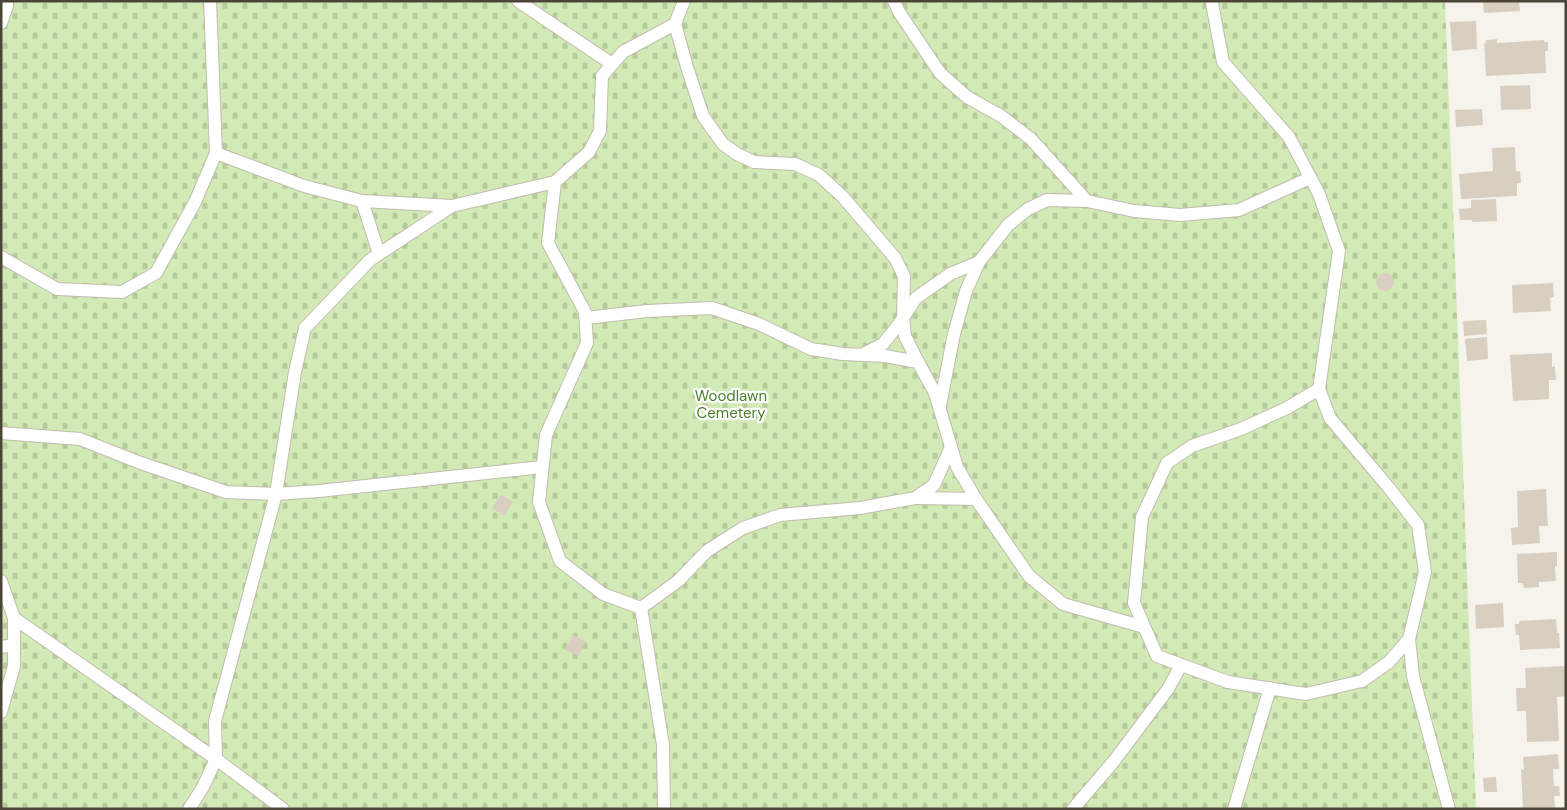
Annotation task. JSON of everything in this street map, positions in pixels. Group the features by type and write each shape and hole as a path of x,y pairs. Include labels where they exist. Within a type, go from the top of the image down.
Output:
{"lane":[{"path":"1,23 7,1"},
{"path":"1,257 57,289 122,292 156,273 195,202 216,153 210,1"},
{"path":"518,1 612,64"},
{"path":"684,1 675,24 686,67 703,116 723,144 737,154 754,162 795,164 819,176 843,197 895,258 904,276 903,317 906,336 935,393 957,467 976,500 1029,576 1063,604 1144,627"},
{"path":"894,1 899,12 940,73 967,98 1001,116 1031,139 1087,201"},
{"path":"1213,1 1223,62 1289,137 1319,194 1339,251 1319,389 1330,418 1418,525 1425,572 1409,639 1413,676 1449,809"},
{"path":"216,153 304,186 362,201 452,206 556,182 589,152 600,131 602,76 623,52 675,24"},
{"path":"939,408 956,326 966,292 979,262 1008,225 1028,209 1047,200 1087,201 1134,211 1180,215 1239,210 1310,178"},
{"path":"556,182 548,244 585,312 587,343 546,435 538,502 560,561 603,594 641,608"},
{"path":"362,201 379,254"},
{"path":"189,809 203,787 216,760 215,721 276,494 295,372 306,328 370,260 452,206"},
{"path":"862,355 883,344 916,298 950,274 979,262"},
{"path":"586,318 647,311 712,308 759,324 811,349 842,354 884,356 918,362"},
{"path":"1319,389 1287,408 1241,429 1192,446 1167,463 1142,517 1134,603 1157,656 1228,682 1306,694 1362,682 1389,662 1409,639"},
{"path":"1,433 80,440 226,492 276,494 319,491 542,467"},
{"path":"915,498 934,485 951,446"},
{"path":"641,608 678,581 707,551 743,528 780,515 860,508 915,498 976,500"},
{"path":"1,581 14,618 8,646 14,666 1,712"},
{"path":"641,608 663,744 664,809"},
{"path":"14,618 283,809"},
{"path":"1073,809 1114,761 1168,690 1180,665"},
{"path":"1234,809 1270,688"}],"green space":[{"name":"Woodlawn Cemetery","path":"1,1 1445,1 1476,809 1,809"}],"building":[{"path":"1483,1 1519,1 1520,11 1484,13"},
{"path":"1476,21 1477,49 1452,51 1450,22"},
{"path":"1497,39 1497,43 1544,40 1544,42 1548,42 1548,51 1545,51 1546,73 1486,76 1484,43 1486,44 1486,40"},
{"path":"1530,85 1531,109 1501,110 1500,86"},
{"path":"1482,109 1483,125 1456,127 1455,110"},
{"path":"1515,147 1516,171 1520,171 1521,183 1517,183 1517,196 1461,199 1459,174 1493,171 1492,148"},
{"path":"1496,199 1497,221 1472,222 1472,220 1460,220 1459,209 1471,208 1471,200"},
{"path":"1385,273 1391,276 1394,282 1391,288 1385,291 1379,288 1376,282 1379,276"},
{"path":"1553,283 1554,297 1550,298 1551,311 1513,313 1512,285"},
{"path":"1486,320 1487,334 1464,336 1463,321"},
{"path":"1487,337 1488,359 1467,361 1465,339"},
{"path":"1552,353 1552,367 1555,366 1556,380 1549,380 1549,399 1513,401 1510,355"},
{"path":"1546,489 1548,526 1539,526 1540,543 1512,545 1511,528 1518,527 1517,491"},
{"path":"501,494 513,502 504,516 492,508"},
{"path":"1557,552 1557,566 1555,566 1556,581 1539,582 1539,587 1524,588 1523,583 1518,583 1517,554"},
{"path":"1503,603 1504,627 1476,629 1475,605"},
{"path":"1556,619 1560,648 1520,650 1519,635 1516,635 1515,624 1519,624 1519,621"},
{"path":"572,635 586,641 579,656 565,650"},
{"path":"1565,666 1566,696 1557,697 1559,741 1527,742 1526,711 1517,711 1516,688 1526,688 1525,668"},
{"path":"1558,754 1559,769 1553,769 1554,786 1559,786 1560,796 1554,796 1555,808 1523,809 1521,770 1524,769 1523,757"},
{"path":"1496,777 1497,792 1484,792 1483,778"}]}
